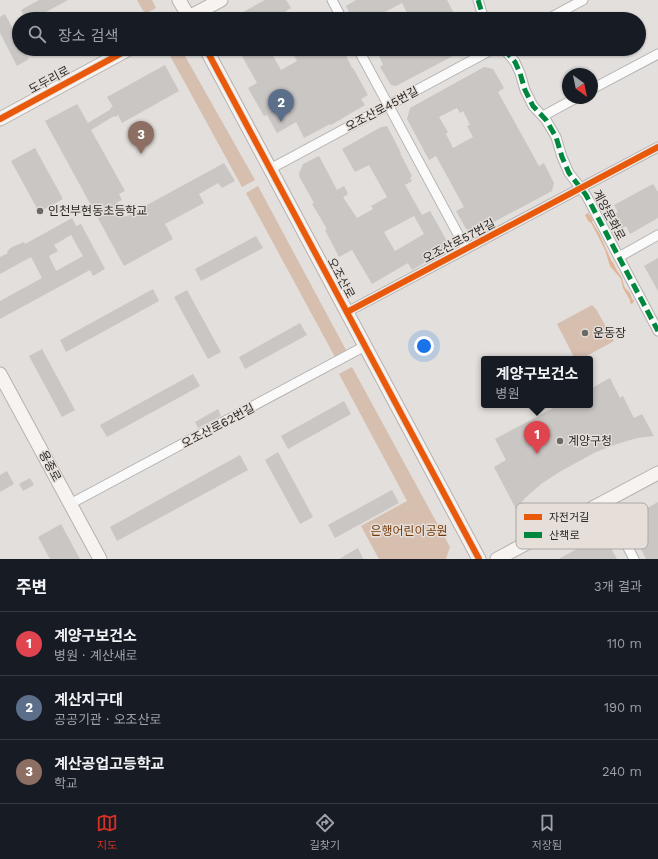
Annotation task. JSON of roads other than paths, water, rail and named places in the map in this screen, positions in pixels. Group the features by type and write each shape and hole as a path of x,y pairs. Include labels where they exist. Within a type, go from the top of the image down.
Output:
{"street":[{"path":"180,0 185,12"},
{"path":"199,12 221,0"},
{"path":"332,0 338,12"},
{"path":"478,0 482,12"},
{"path":"561,12 582,0"},
{"path":"598,86 658,54"},
{"name":"도두리로","path":"0,119 116,56"},
{"name":"오조산로","path":"210,56 479,559"},
{"path":"362,56 466,249"},
{"name":"오조산로45번길","path":"270,169 480,56"},
{"name":"계양문화로","path":"509,56 520,74 525,90 533,106 546,120 556,137 569,173 586,195 658,331"},
{"path":"543,116 565,104"},
{"name":"오조산로57번길","path":"347,312 658,147"},
{"path":"619,257 658,235"},
{"name":"오조산로62번길","path":"70,504 365,346"},
{"name":"용종로","path":"0,374 100,559"},
{"path":"604,502 658,473"},
{"path":"497,559 516,549"},
{"path":"629,549 634,559"}],"place":[{"name":"계산지구대","path":"281,122"},
{"name":"계산공업고등학교","path":"141,154"},
{"name":"인천부현동초등학교","path":"40,211"},
{"name":"운동장","path":"585,333"},
{"name":"계양구청","path":"560,441"},
{"name":"계양구보건소","path":"537,454"}],"park label":[{"name":"은행어린이공원","path":"409,531"}]}
